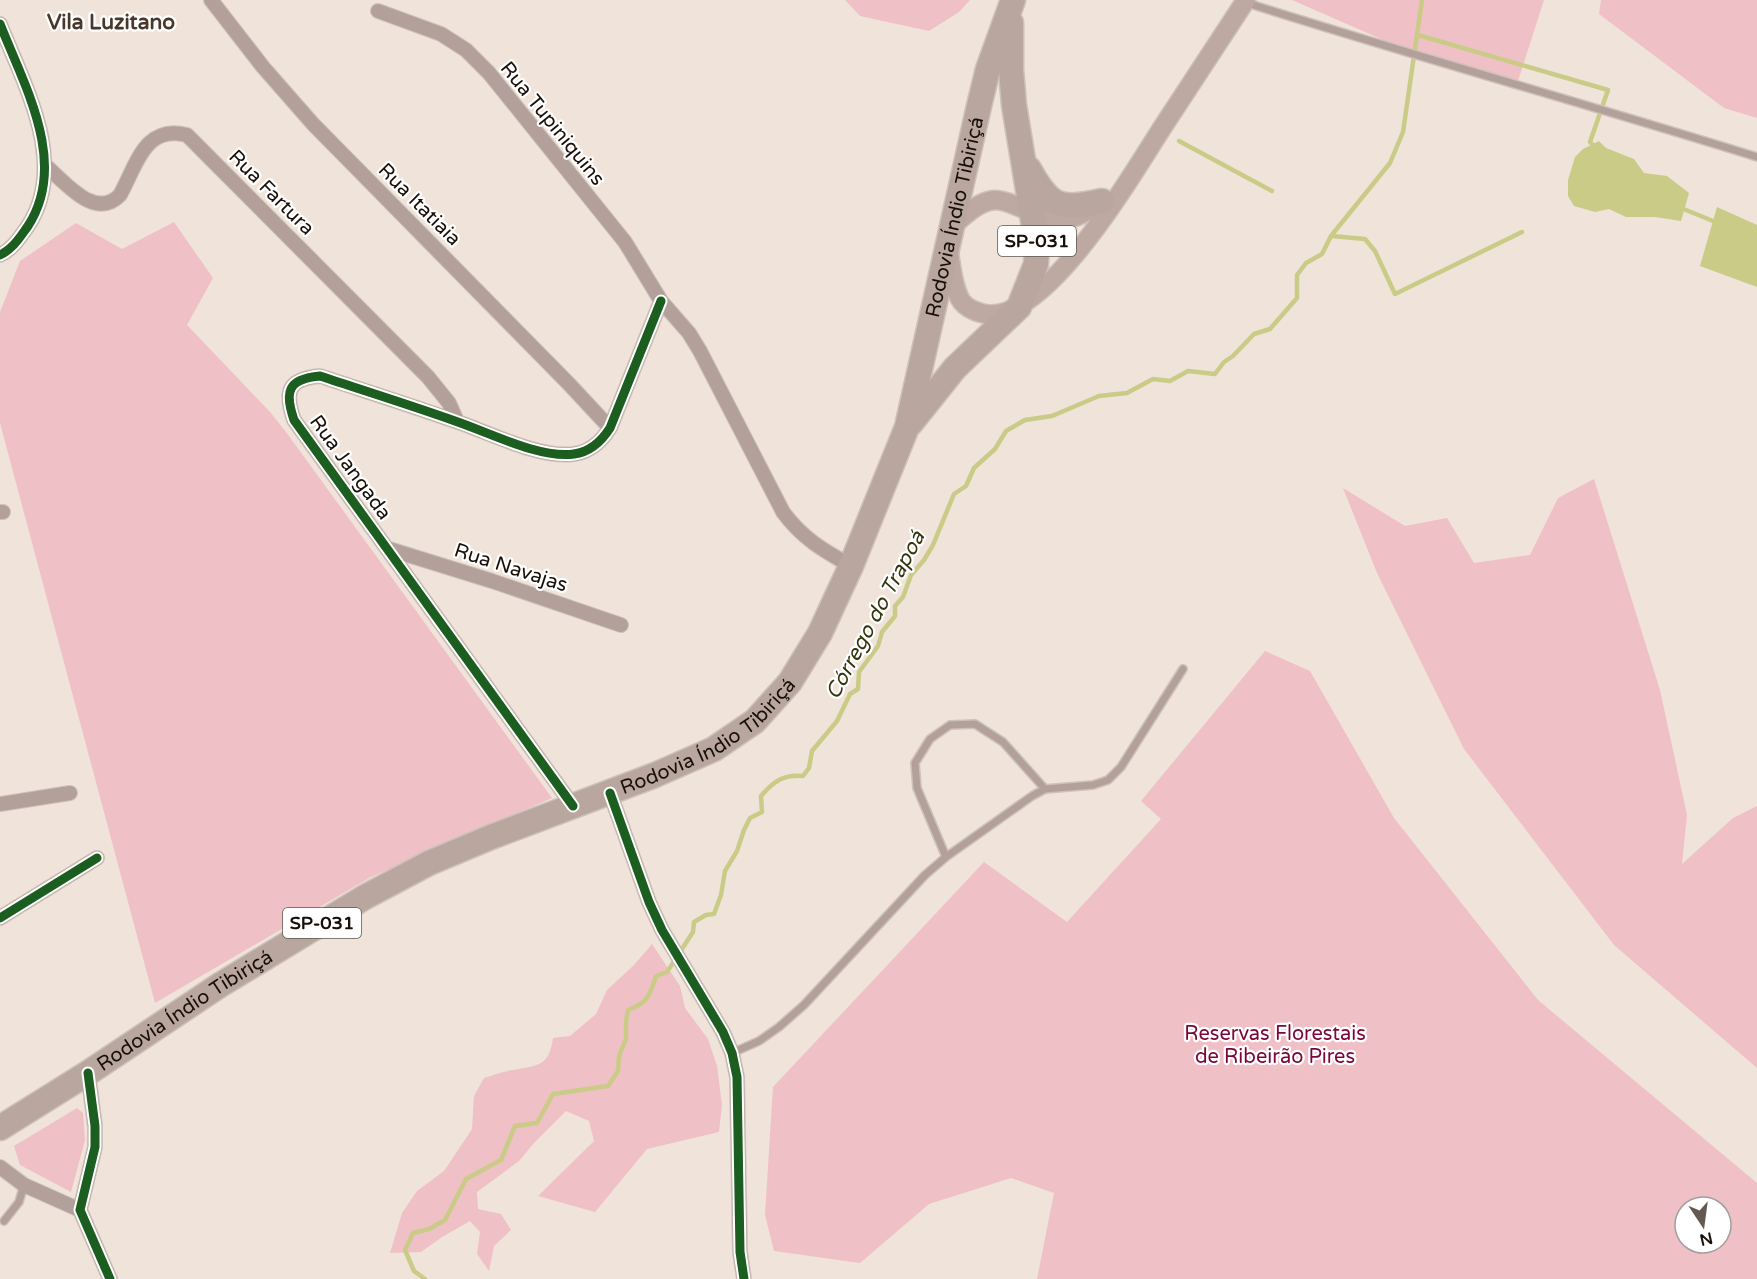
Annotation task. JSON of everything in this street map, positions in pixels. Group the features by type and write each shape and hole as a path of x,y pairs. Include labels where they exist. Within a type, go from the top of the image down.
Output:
{"highway":[{"name":"Rodovia Índio Tibiriçá","path":"907,427 955,368 1019,307 1036,264 1037,245 1033,213 1021,154 1011,70 1012,5"},
{"name":"Rodovia Índio Tibiriçá","path":"0,1128 88,1073 220,985 364,897 429,863 610,793 714,749 755,721 790,682 820,633 851,566 907,427 988,69 1012,5"},
{"path":"1021,154 1050,200 1064,206 1101,201"}],"main road":[{"path":"1127,181 1086,213 1062,221 1052,220 1008,202 994,200 981,204 949,237 956,290 962,302 971,310 992,315 1019,307 1045,285 1086,243 1127,181 1246,1"}],"street":[{"name":"Rua Itatiaia","path":"211,0 263,67 313,124 569,384 610,429"},
{"name":"Rua Tupiniquins","path":"378,11 441,34 466,50 489,73 625,242 661,301 689,333 783,512 796,530 813,544 851,566"},
{"path":"0,24 40,130 45,165 39,199 32,219 18,241 0,255"},
{"name":"Rua Fartura","path":"45,165 87,200 106,205 120,195 151,140 162,134 175,132 188,135 428,377 449,403 456,421"},
{"path":"610,429 661,301"},
{"name":"Rua Jangada","path":"573,806 294,420 288,394 294,384 304,378 320,376 538,451 557,455 575,454 593,448 610,429"},
{"name":"Rua Navajas","path":"388,549 492,581 621,625"},
{"path":"0,804 70,793"},
{"path":"610,793 649,902 662,930 723,1032 732,1053 737,1077 740,1252 744,1279"},
{"path":"0,918 97,858"},
{"path":"88,1073 96,1126 95,1147 80,1210 110,1279"},
{"path":"0,1167 24,1185 80,1210"}],"lane":[{"path":"1246,1 1399,51 1757,157"},
{"path":"732,1053 759,1041 804,1005 925,875 946,857 1045,789 1093,785 1108,780 1121,767 1184,669"},
{"path":"946,857 917,788 915,763 930,739 950,725 975,724 1003,742 1045,789"},
{"path":"4,1221 19,1202 24,1185"}],"green space":[{"path":"845,0 970,0 959,12 929,31 860,16"},
{"path":"1292,0 1544,0 1517,84 1388,42"},
{"path":"1601,0 1757,0 1757,118 1724,108 1599,14"},
{"path":"174,222 213,278 187,325 270,412 286,432 552,798 371,877 155,1003 0,423 0,312 20,261 76,223 122,249"},
{"path":"1594,479 1660,690 1687,815 1682,864 1733,818 1757,806 1757,1068 1614,945 1464,749 1377,573 1343,488 1405,526 1447,518 1474,563 1530,555 1558,498"},
{"name":"Reservas Florestais de Ribeirão Pires","path":"1265,651 1310,671 1394,818 1538,1000 1757,1183 1757,1279 1037,1279 1054,1193 1011,1178 929,1204 860,1263 774,1251 765,1215 773,1087 984,862 1067,922 1161,819 1141,801"},
{"path":"652,944 680,986 685,1008 708,1039 717,1066 722,1105 719,1132 647,1149 595,1212 538,1196 594,1141 589,1121 566,1111 519,1161 477,1192 478,1209 501,1214 511,1230 494,1246 489,1271 477,1254 480,1232 470,1221 421,1252 390,1253 402,1213 417,1191 444,1171 472,1129 474,1096 484,1078 536,1065 545,1060 549,1055 553,1038 570,1036 596,1014 607,990 634,965"},
{"path":"77,1108 83,1113 85,1140 71,1192 20,1165 14,1146"}],"shaded area":[{"path":"1599,141 1606,148 1634,159 1644,173 1667,176 1689,193 1681,221 1655,217 1626,217 1609,209 1595,212 1574,206 1568,196 1568,180 1575,157 1583,149"},
{"path":"1717,207 1757,225 1757,287 1700,266"}],"waterway":[{"name":"Córrego do Trapoá","path":"425,1279 414,1271 405,1250 413,1233 429,1229 445,1220 466,1179 501,1160 515,1126 537,1123 553,1094 608,1086 618,1071 619,1056 626,1039 628,1010 644,1001 650,993 656,976 667,972 693,932 694,922 706,915 714,914 721,895 725,871 737,851 744,830 750,818 762,812 761,796 779,780 790,776 803,776 809,768 812,751 837,721 850,694 858,689 859,672 878,646 882,632 895,616 895,606 903,597 911,575 933,545 954,494 966,486 974,468 995,449 1006,431 1025,420 1052,416 1099,396 1127,393 1153,379 1170,381 1188,371 1215,374 1224,362 1254,334 1270,329 1297,298 1297,275 1306,263 1322,254 1331,236 1390,163 1403,132 1422,0"},
{"path":"1418,35 1608,90 1590,142 1596,148"},
{"path":"1179,141 1272,191"},
{"path":"1681,208 1713,221"},
{"path":"1332,236 1365,239 1375,251 1395,294 1522,232"}],"cycle path":[{"path":"0,24 38,124 43,150 44,176 40,202 28,226 12,246 0,255"},
{"path":"573,806 294,420 289,394 291,388 301,380 320,376 438,415 530,449 560,454 580,453 595,446 610,428 661,301"},
{"path":"610,793 649,902 662,930 723,1032 732,1053 737,1077 740,1252 744,1279"},
{"path":"0,918 97,858"},
{"path":"88,1073 95,1126 95,1147 80,1210 110,1279"}],"district":[{"name":"Vila Luzitano","path":"111,22"}]}
